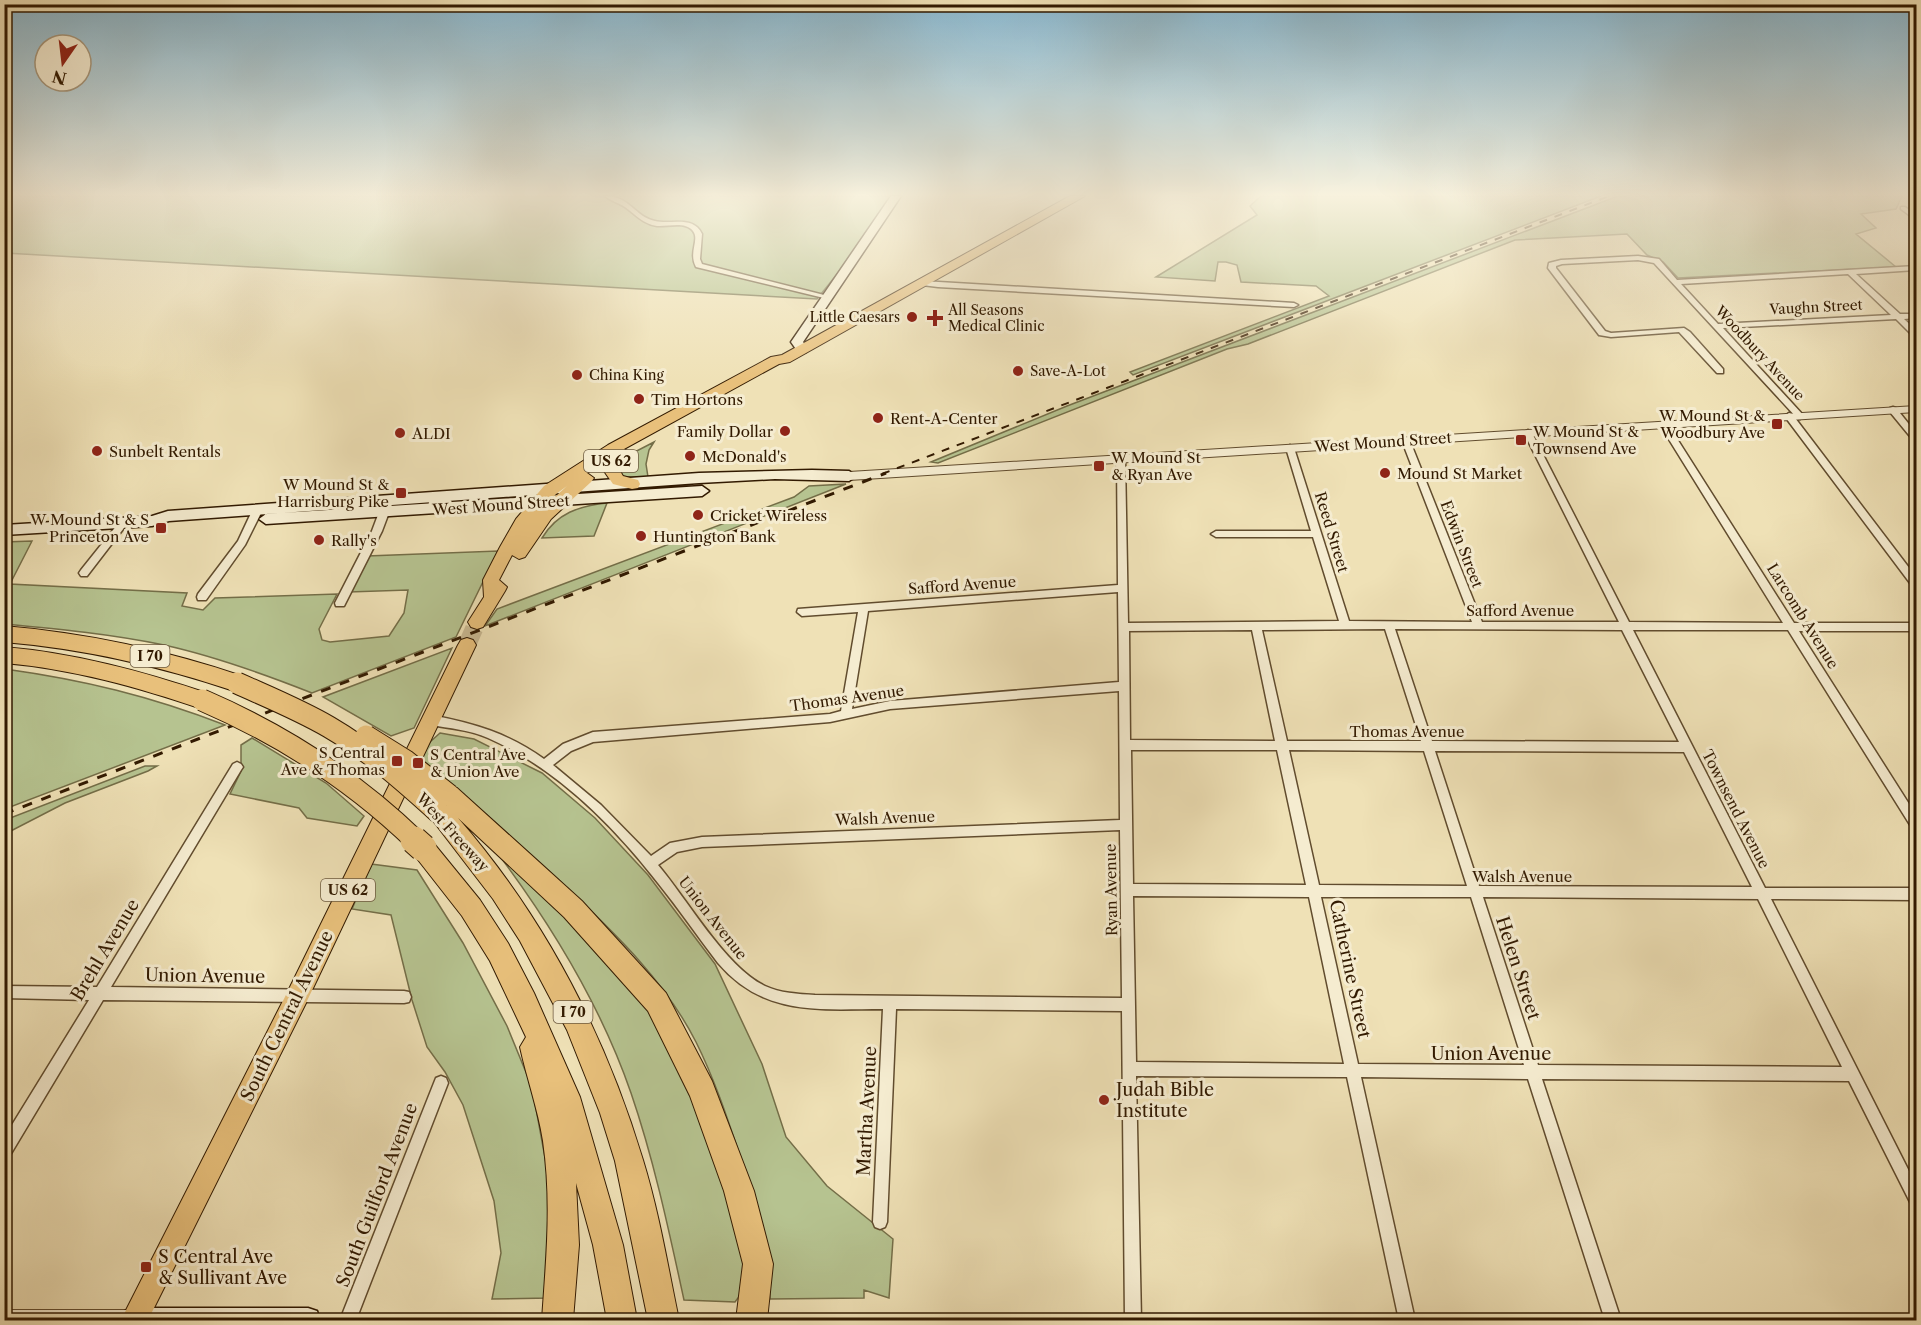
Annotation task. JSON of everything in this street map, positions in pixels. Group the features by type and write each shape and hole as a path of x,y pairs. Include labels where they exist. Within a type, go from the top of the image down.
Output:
{"highway":[{"name":"West Freeway","path":"4,634 90,644 141,654 201,670 237,683 311,717 339,733 406,782 444,804 556,976 582,1030 606,1089 629,1161 663,1320"},
{"name":"I 70","path":"4,655 32,657 98,669 202,700 275,734 315,757 379,804 423,848 486,929 525,1002 570,1107 608,1245 622,1320"},
{"path":"444,804 573,909 657,1002 702,1091 739,1191 758,1264 752,1320"},
{"path":"525,1002 540,1073 553,1117 559,1159 563,1263 557,1320"}],"main road":[{"path":"802,349 796,345 797,342 854,258"},
{"name":"US 62","path":"477,622 529,536 545,515 555,495 612,449 776,360 785,359 968,258"},
{"name":"US 62","path":"492,596 492,580 522,523 539,503 573,488 623,454 781,365 785,359"},
{"path":"623,454 614,462 612,471 618,480 632,484"},
{"name":"West Mound Street","path":"573,488 821,474 849,476"},
{"name":"West Mound Street","path":"4,530 124,522 152,521 166,524 255,514 822,481 849,476"},
{"name":"West Mound Street","path":"386,506 539,503"},
{"name":"South Central Avenue","path":"134,1320 298,995 467,645"},
{"path":"134,1320 308,1320"}],"street":[{"path":"696,258 699,265 828,297"},
{"name":"Woodbury Avenue","path":"1720,371 1681,330 1605,334 1600,331 1551,266 1561,262 1649,259 1660,265 1795,416 1917,584"},
{"path":"1676,282 1917,268"},
{"path":"1850,272 1917,334"},
{"path":"925,282 938,285 1294,305"},
{"name":"Vaughn Street","path":"1716,326 1917,316"},
{"name":"West Mound Street","path":"849,476 1917,409"},
{"path":"1893,410 1917,438"},
{"name":"Larcomb Avenue","path":"1664,424 1917,824"},
{"name":"Townsend Avenue","path":"1528,433 1917,1199"},
{"name":"Edwin Street","path":"1406,441 1478,625"},
{"name":"Reed Street","path":"1290,448 1345,625"},
{"name":"Ryan Avenue","path":"1122,458 1134,1320"},
{"path":"340,603 386,506"},
{"path":"202,597 242,543 255,514"},
{"path":"84,573 124,522"},
{"path":"1216,534 1317,534"},
{"name":"Safford Avenue","path":"802,612 1124,588"},
{"path":"846,714 864,607"},
{"name":"Helen Street","path":"1389,625 1613,1320"},
{"name":"Safford Avenue","path":"1124,627 1478,625 1917,627"},
{"name":"Catherine Street","path":"1256,626 1407,1320"},
{"name":"Thomas Avenue","path":"546,765 568,746 593,737 830,718 890,705 1125,686"},
{"name":"Union Avenue","path":"430,720 492,735 546,765 597,809 650,864 722,959 746,984 776,998 795,1001 1128,1005"},
{"name":"Thomas Avenue","path":"1126,745 1687,747"},
{"name":"Brehl Avenue","path":"4,1152 237,767"},
{"name":"Walsh Avenue","path":"650,864 674,847 702,842 1127,825"},
{"name":"Walsh Avenue","path":"1128,891 1917,894"},
{"name":"Union Avenue","path":"4,992 404,997"},
{"name":"Martha Avenue","path":"880,1222 891,1002"},
{"name":"Union Avenue","path":"1129,1070 1853,1074"},
{"name":"South Guilford Avenue","path":"348,1320 441,1083"},
{"path":"4,1320 134,1320"}],"green space":[{"path":"90,258 850,258 817,299"},
{"path":"1187,258 1439,258 1133,375 1130,372 1329,296 1316,286 1241,282 1237,265 1226,262 1218,262 1215,281 1156,277"},
{"path":"1456,258 1469,258 1248,344 1227,349 938,463 931,462 1067,406"},
{"path":"1653,258 1885,258 1896,267 1678,278 1663,262"},
{"path":"654,442 649,450 646,464 648,477 624,477 617,471 623,458"},
{"path":"846,484 485,626 497,609 794,497 809,486"},
{"path":"607,503 594,536 542,538 555,522 570,512 587,506"},
{"path":"32,541 10,584 187,593 182,606 203,610 215,598 337,594 319,629 322,640 330,642 389,636 404,613 408,590 349,592 367,556 498,551 456,637 312,693 239,666 164,645 104,635 5,624 4,542"},
{"path":"452,648 414,728 391,736 323,697"},
{"path":"5,669 116,690 225,725 5,809"},
{"path":"440,733 474,739 542,773 595,818 648,875 715,964 762,1064 786,1137 827,1186 893,1239 889,1298 864,1290 864,1298 770,1299 764,1244 746,1173 703,1056 683,1018 634,954 596,916 507,833 421,759 430,742"},
{"path":"252,738 326,783 364,816 357,826 307,818 299,808 230,794 241,771 241,745"},
{"path":"145,766 157,766 65,803 5,834 5,820"},
{"path":"496,851 558,903 650,1011 677,1057 749,1253 741,1294 735,1302 684,1300 654,1170 619,1061 590,997 573,967 536,907"},
{"path":"371,864 417,870 463,943 507,1026 532,1087 548,1174 550,1298 492,1299 501,1253 494,1201 463,1105 445,1072 427,1047 412,1000 391,915 352,909"}],"tunnel":[{"path":"467,645 477,622"}],"railway":[{"path":"882,474 1447,258"},
{"path":"4,814 886,473"}],"place":[{"name":"Little Caesars","path":"912,317"},
{"name":"All Seasons Medical Clinic","path":"935,318"},
{"name":"Save-A-Lot","path":"1018,371"},
{"name":"China King","path":"577,375"},
{"name":"Tim Hortons","path":"639,399"},
{"name":"Rent-A-Center","path":"878,418"},
{"name":"W Mound St & Woodbury Ave","path":"1777,424"},
{"name":"Family Dollar","path":"785,431"},
{"name":"ALDI","path":"400,433"},
{"name":"W Mound St & Townsend Ave","path":"1521,440"},
{"name":"Sunbelt Rentals","path":"97,451"},
{"name":"McDonald's","path":"690,456"},
{"name":"W Mound St & Ryan Ave","path":"1099,466"},
{"name":"Mound St Market","path":"1385,473"},
{"name":"W Mound St & Harrisburg Pike","path":"401,493"},
{"name":"Cricket Wireless","path":"698,515"},
{"name":"W Mound St & S Princeton Ave","path":"161,528"},
{"name":"Huntington Bank","path":"641,536"},
{"name":"Rally's","path":"319,540"},
{"name":"S Central Ave & Thomas","path":"397,761"},
{"name":"S Central Ave & Union Ave","path":"418,763"},
{"name":"Judah Bible Institute","path":"1104,1100"},
{"name":"S Central Ave & Sullivant Ave","path":"146,1267"}]}
